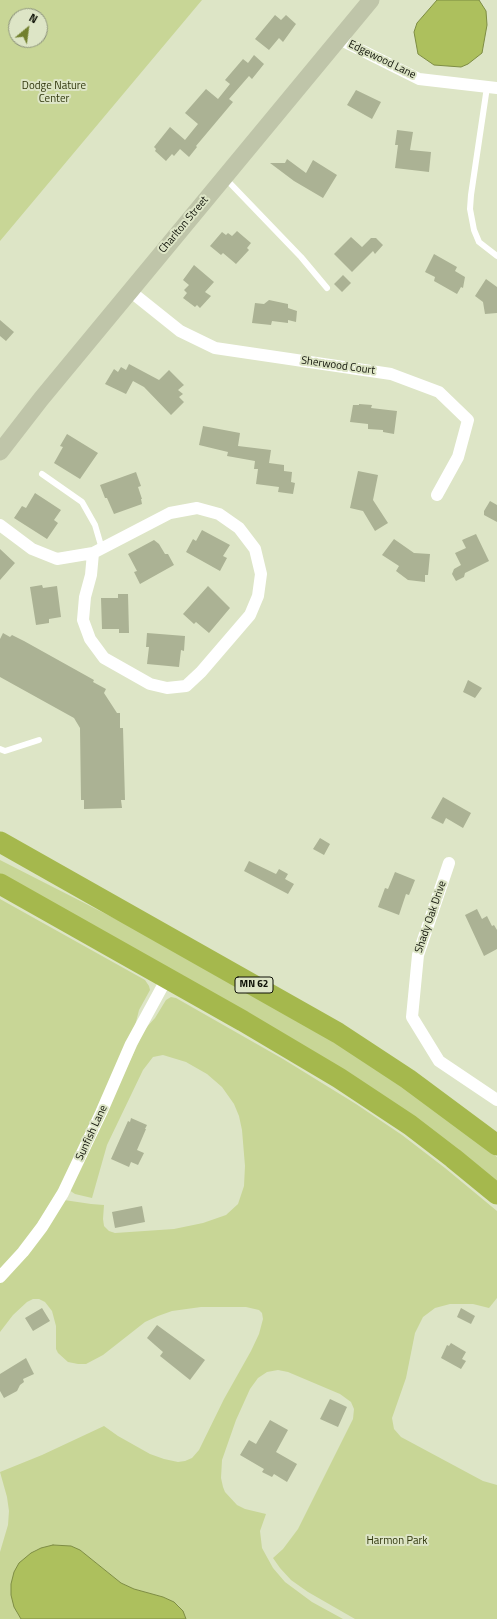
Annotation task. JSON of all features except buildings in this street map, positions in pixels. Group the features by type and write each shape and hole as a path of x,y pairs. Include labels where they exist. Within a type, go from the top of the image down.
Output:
{"highway":[{"name":"MN 62","path":"0,842 338,1033 414,1083 497,1145"},
{"path":"0,857 51,883 140,921"},
{"path":"0,884 296,1052 375,1101 441,1148 497,1194"}],"street":[{"name":"Charlton Street","path":"0,452 130,290 371,0"},
{"name":"Edgewood Lane","path":"339,39 419,79 492,88"},
{"name":"Sherwood Court","path":"130,290 180,331 215,348 391,374 439,392 468,420 458,456 437,495"},
{"path":"0,525 32,549 57,559 97,551 170,513 197,508 219,514 239,528 256,549 261,574 258,596 250,616 201,672 186,686 167,688 150,684 104,658 90,639 82,620 84,597 97,551"},
{"name":"Shady Oak Drive","path":"449,863 418,955 412,1017 439,1061 497,1100"},
{"name":"Sunfish Lane","path":"0,1277 24,1252 38,1233 63,1193 135,1037 167,978"}],"lane":[{"path":"492,88 471,195 470,209 474,230 479,242 497,256"},
{"path":"224,177 278,232 327,288"},
{"path":"42,474 82,502 95,525 97,551"},
{"path":"0,749 5,751 39,740"}],"green space":[{"name":"Dodge Nature Center","path":"0,0 202,0 0,241"},
{"path":"0,860 153,938 308,1026 380,1071 471,1136 497,1157 497,1182 0,874"},
{"path":"0,899 145,980 150,990 139,1010 135,1026 61,1186 30,1236 0,1270"},
{"name":"Harmon Park","path":"171,997 176,998 283,1059 356,1104 402,1135 497,1211 497,1298 489,1308 473,1304 450,1304 435,1308 423,1317 415,1333 406,1378 392,1418 394,1429 401,1437 483,1481 497,1485 497,1619 355,1619 308,1592 291,1580 280,1568 273,1558 283,1549 298,1529 353,1419 354,1409 351,1402 340,1394 288,1372 278,1370 267,1372 258,1378 250,1389 236,1420 222,1460 221,1478 223,1487 225,1492 237,1505 245,1509 266,1514 260,1531 262,1548 273,1568 285,1582 312,1602 343,1619 186,1619 179,1606 174,1602 163,1597 134,1589 121,1583 80,1550 71,1546 53,1545 36,1550 23,1560 14,1572 11,1584 11,1595 17,1613 21,1619 0,1619 0,1552 8,1525 9,1511 0,1472 42,1455 104,1426 118,1436 150,1454 178,1462 192,1458 199,1450 224,1399 259,1334 263,1319 262,1313 259,1310 246,1307 201,1307 172,1311 145,1322 103,1355 86,1364 78,1364 68,1362 58,1353 56,1349 56,1326 52,1311 45,1302 39,1299 33,1299 27,1302 13,1315 0,1332 0,1283 20,1262 64,1200 104,1205 104,1226 109,1231 115,1233 174,1229 203,1223 226,1215 238,1204 244,1186 245,1166 242,1130 239,1116 234,1104 222,1087 207,1074 186,1062 163,1055 153,1057 143,1070 107,1145 92,1198 75,1194 69,1190 145,1029 155,1018 166,1000"}],"shaded area":[{"path":"437,0 479,0 486,11 487,25 482,53 468,64 461,67 434,65 418,54 414,32 417,23"},
{"path":"53,1545 71,1546 80,1550 121,1583 134,1589 163,1597 174,1602 183,1611 186,1619 21,1619 14,1607 11,1595 11,1584 14,1572 19,1563 31,1553 41,1548"}]}
